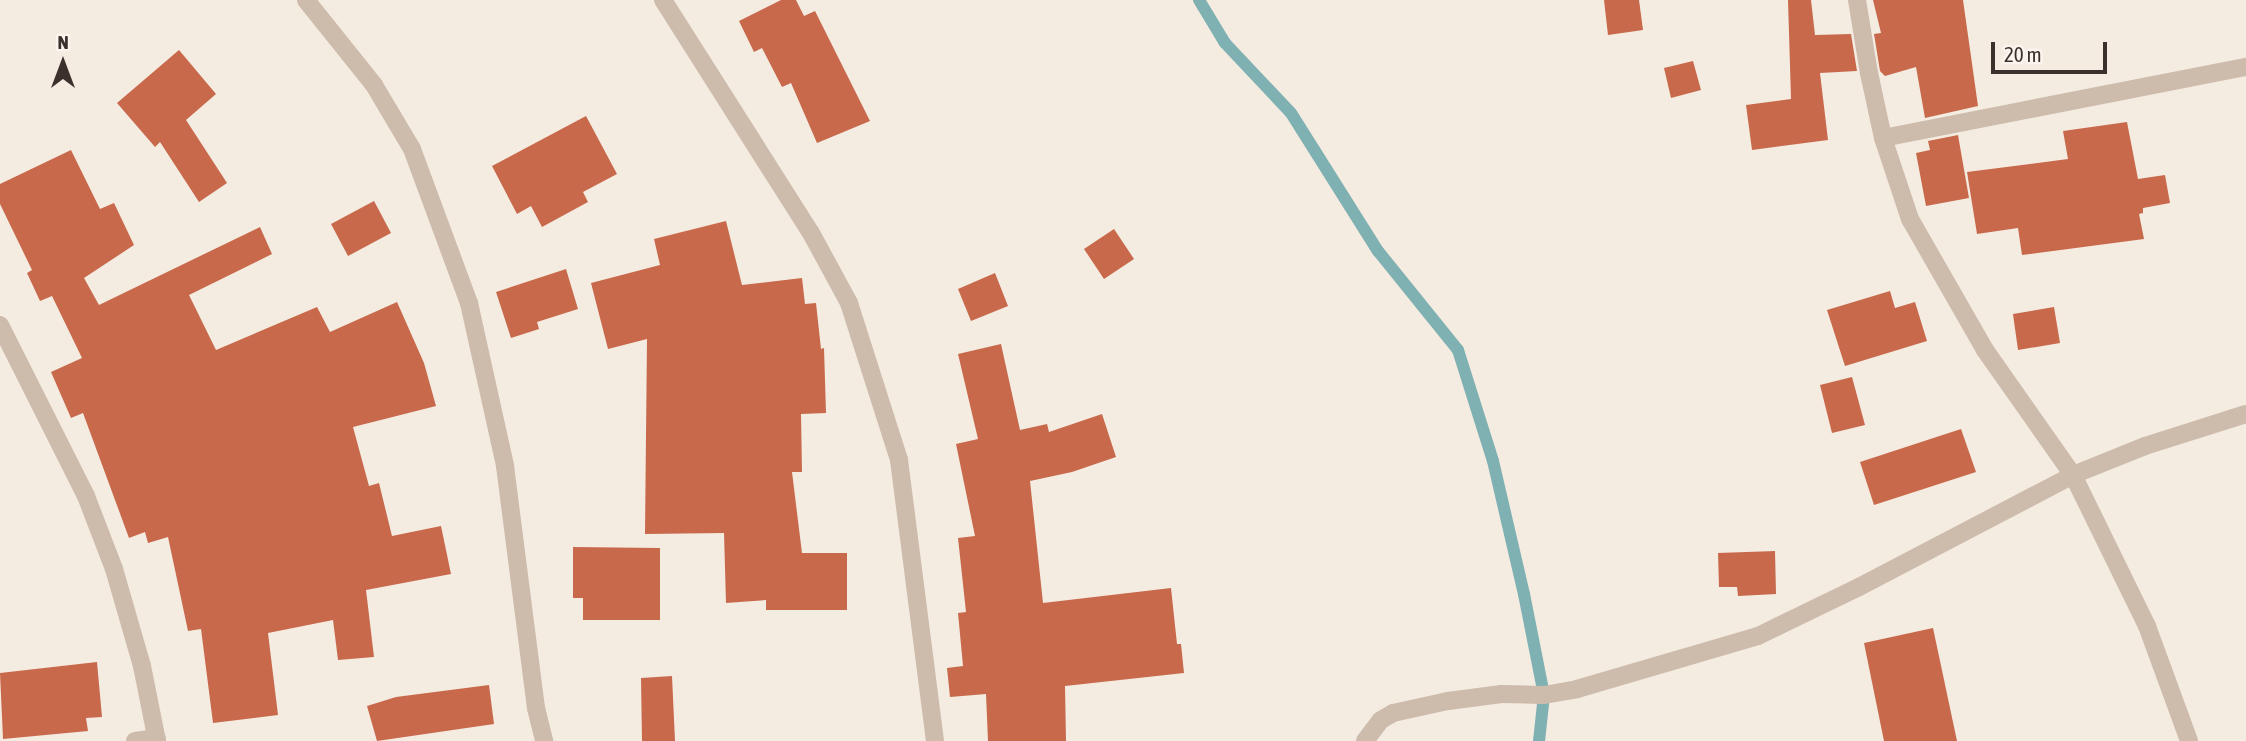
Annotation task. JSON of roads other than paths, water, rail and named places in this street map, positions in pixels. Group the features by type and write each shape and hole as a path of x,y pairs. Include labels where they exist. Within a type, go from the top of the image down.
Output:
{"street":[{"path":"306,0 374,85 412,149 446,233 469,303 505,466 536,708 544,741"},
{"path":"663,0 811,233 849,303 899,460 935,741"},
{"path":"1857,0 1868,73 1884,138 1910,219 1986,350 2073,475 2147,626 2189,741"},
{"path":"1884,138 2246,67"},
{"path":"0,325 80,483 114,569 142,666 157,740 135,741"},
{"path":"1365,741 1381,720 1402,710 1502,694 1544,695 1707,653 1758,636 2073,475 2145,446 2246,414"}],"waterway":[{"path":"1199,0 1225,43 1291,113 1378,251 1458,350 1493,461 1524,594 1544,695 1539,741"}]}
